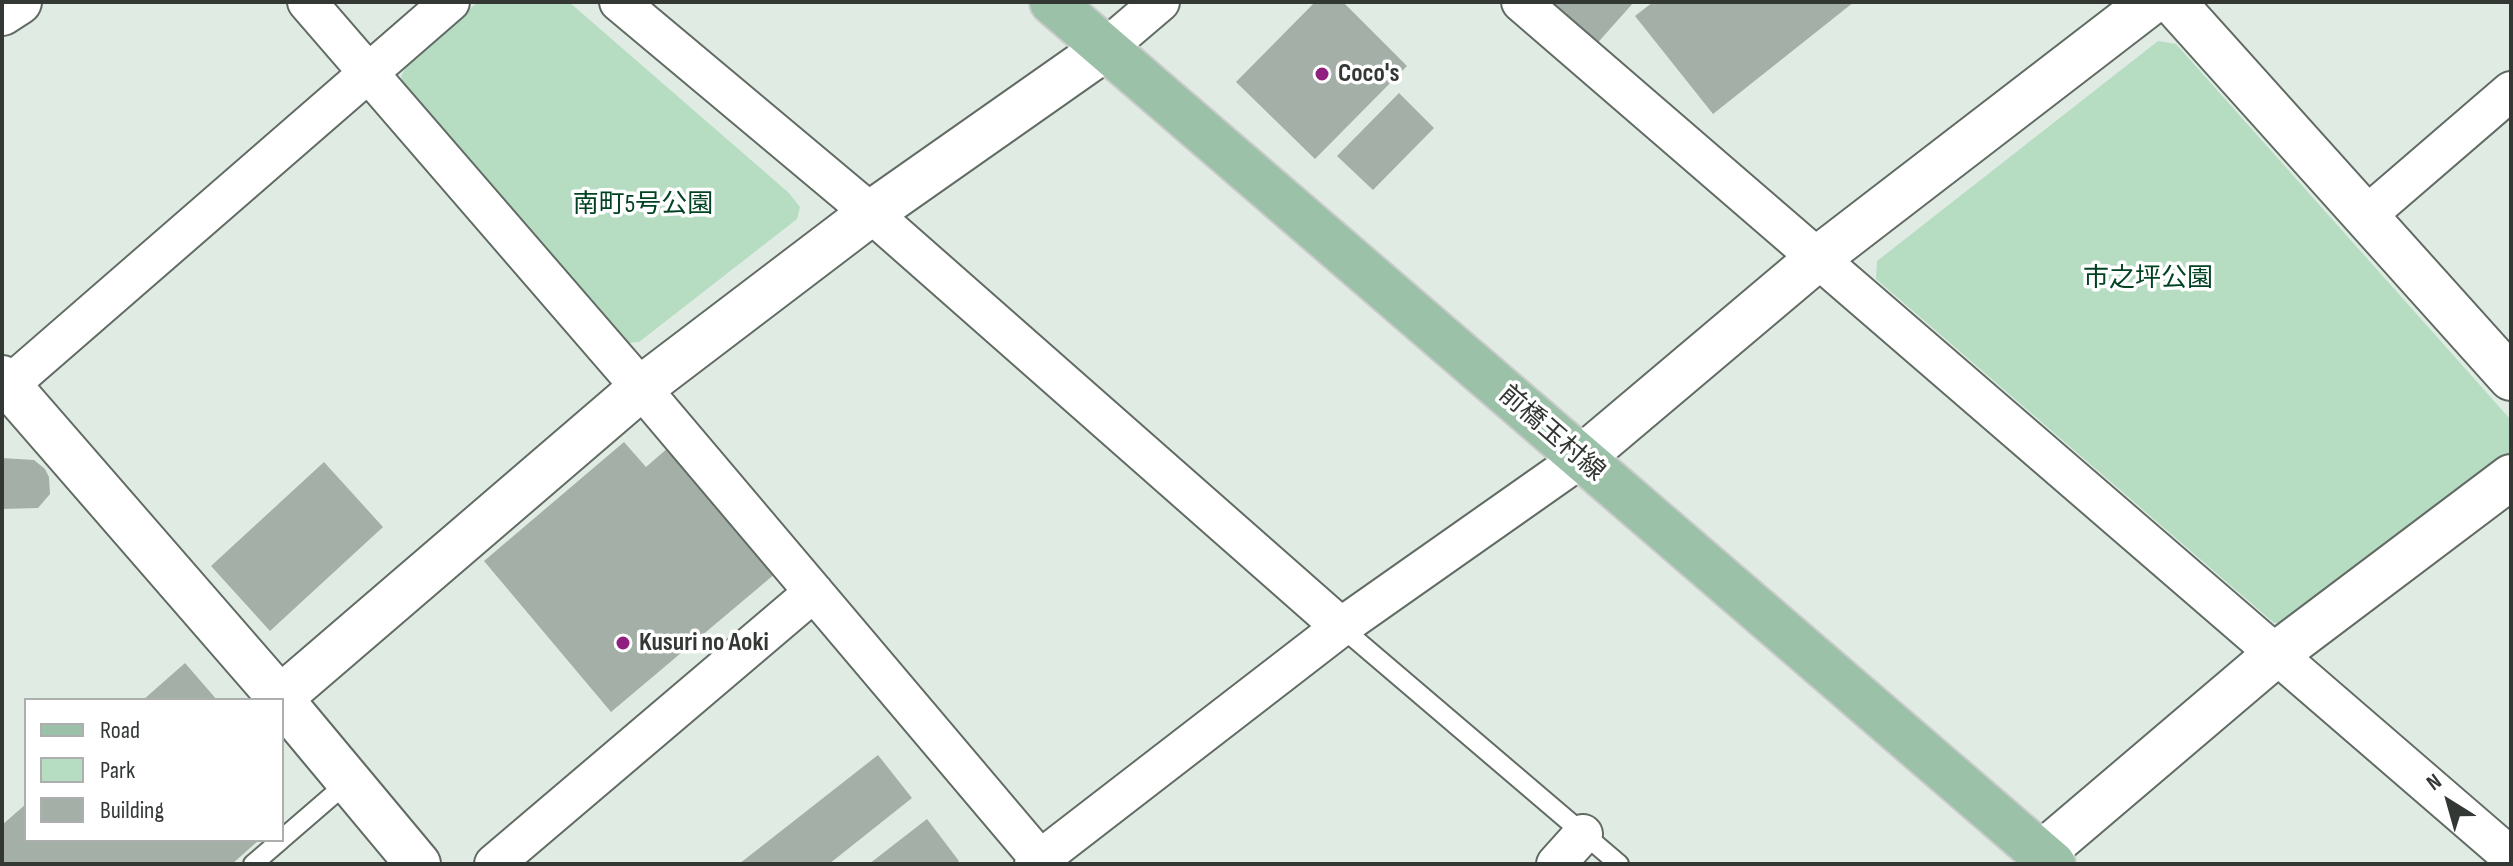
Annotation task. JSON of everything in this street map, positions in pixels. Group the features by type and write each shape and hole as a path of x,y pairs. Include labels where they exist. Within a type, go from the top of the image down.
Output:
{"main road":[{"name":"前橋玉村線","path":"1052,2 2041,861"}],"street":[{"path":"2,13 19,2"},
{"path":"307,2 641,388 1039,862 1341,627 1580,459 1817,259 2151,2"},
{"path":"279,698 5,382 450,2"},
{"path":"619,2 871,213 1341,627"},
{"path":"283,698 641,388 871,213 1106,48 1160,2"},
{"path":"1521,2 2511,857"},
{"path":"2173,2 2511,378"},
{"path":"2367,215 2511,91"},
{"path":"2041,861 2275,655 2511,477"},
{"path":"494,864 814,592"},
{"path":"284,704 418,864"},
{"path":"1556,864 1583,834"}],"lane":[{"path":"1341,627 1619,864"},
{"path":"284,836 348,782"},
{"path":"253,864 278,842"}],"green space":[{"name":"南町5号公園","path":"478,2 569,2 789,193 800,207 797,219 639,342 627,343 406,93 401,77 408,62"},
{"name":"市之坪公園","path":"2158,41 2176,44 2511,420 2511,453 2294,621 2274,623 1876,279 1877,261"}],"building":[{"name":"Coco's","path":"1315,2 1343,2 1407,66 1315,159 1236,82"},
{"path":"1543,2 1634,2 1593,48"},
{"path":"1653,2 1854,2 1713,114 1635,16"},
{"path":"1399,93 1434,128 1373,190 1337,156"},
{"name":"Kusuri no Aoki","path":"624,442 646,467 669,447 776,573 611,712 484,561"},
{"path":"2,458 34,460 45,469 50,494 38,508 2,509"},
{"path":"324,462 383,527 270,631 211,566"},
{"path":"185,663 215,698 145,698"},
{"path":"878,755 912,798 829,864 739,864"},
{"path":"24,806 24,842 257,842 232,864 2,864 2,825"},
{"path":"927,819 959,861 955,864 869,864"}],"place":[{"name":"Coco's","path":"1322,74"},
{"name":"Kusuri no Aoki","path":"623,643"}]}
